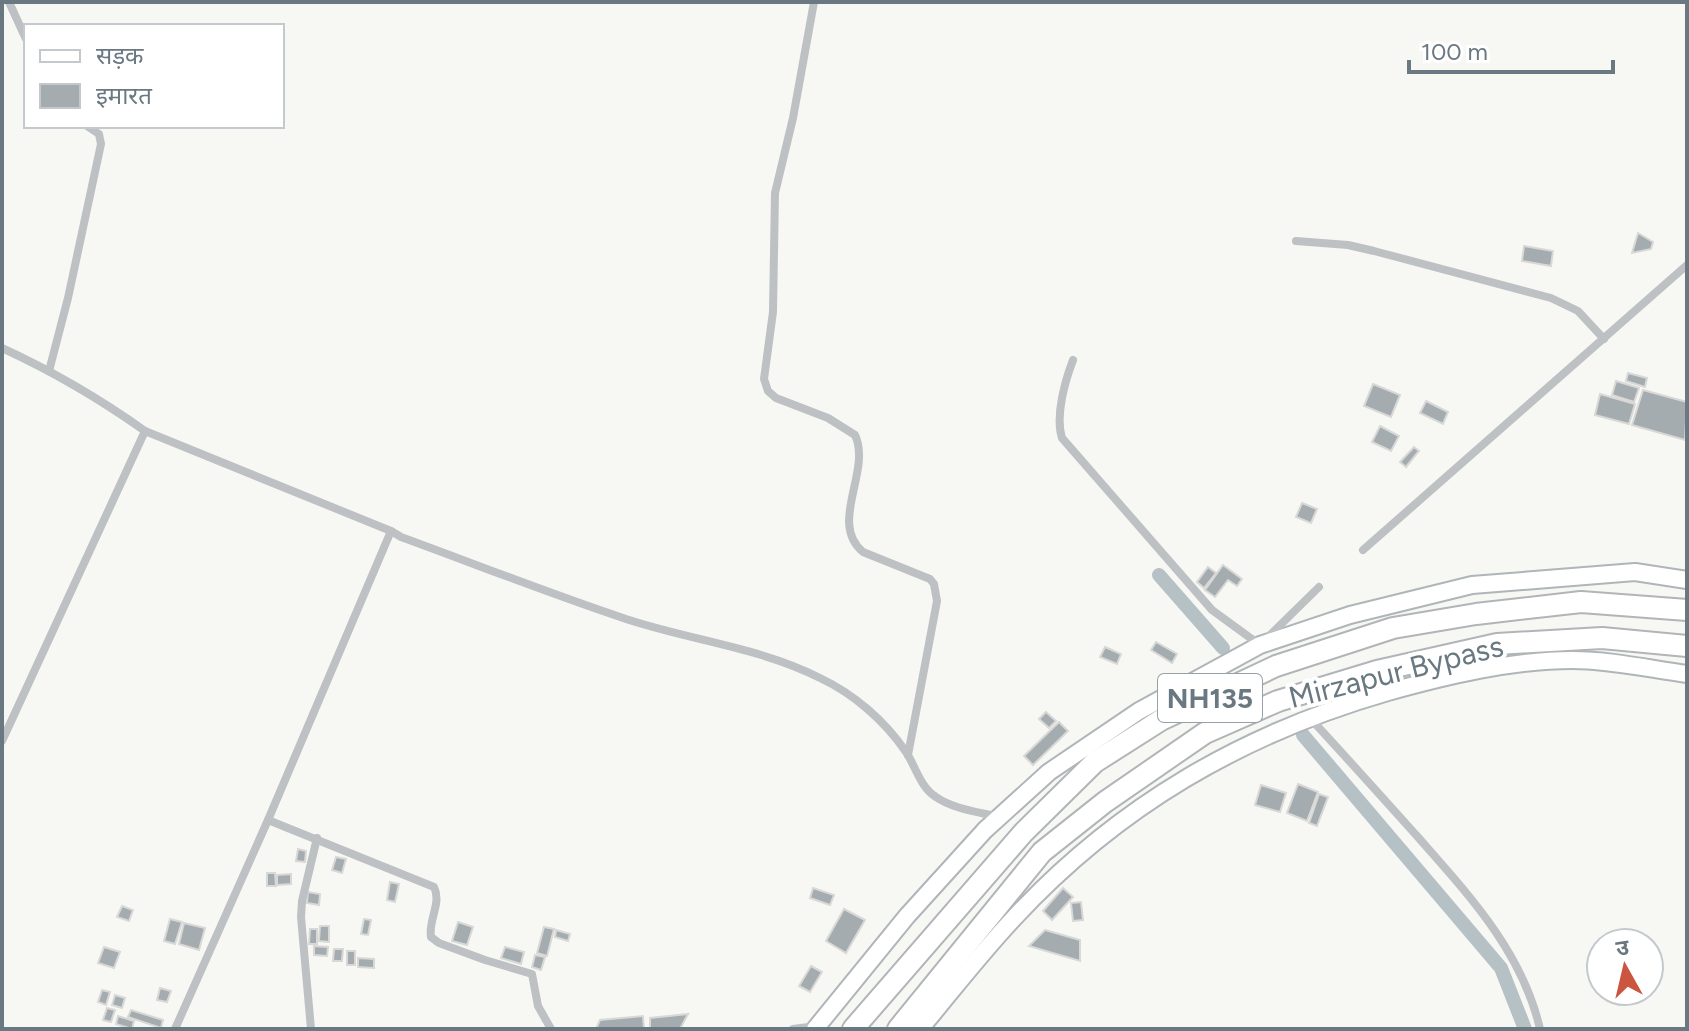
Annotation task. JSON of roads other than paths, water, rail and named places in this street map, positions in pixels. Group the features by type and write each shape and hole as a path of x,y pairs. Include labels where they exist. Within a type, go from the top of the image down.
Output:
{"highway":[{"name":"NH135","path":"853,1029 1023,833 1095,762 1161,720 1276,666 1393,628 1476,614 1581,602 1687,610"},
{"name":"Mirzapur Bypass","path":"898,1029 1042,852 1105,802 1205,733 1278,701 1320,688 1377,671 1497,644 1602,638 1687,646"}],"street":[{"path":"9,2 24,35"},
{"path":"814,2 793,118 775,193 773,312 764,379 768,391 776,398 828,418 855,435 860,457 849,529 854,545 863,552 924,575 934,584 937,601 908,755"},
{"path":"49,371 101,144 99,134 90,128"},
{"path":"1296,241 1348,245 1551,298 1578,311 1604,339"},
{"path":"1363,550 1687,265"},
{"path":"2,348 115,409 145,431 401,537 624,619 795,666 838,687 865,707 895,737 925,789 950,804 999,817"},
{"path":"1073,360 1059,427 1066,445 1212,610 1260,645"},
{"path":"2,741 145,431"},
{"path":"175,1029 391,531"},
{"path":"793,1029 810,1028 907,916 999,817 1049,772 1139,711 1260,645 1350,615 1472,585 1635,572 1687,580"},
{"path":"1260,645 1319,587"},
{"path":"920,1029 1014,917 1093,843 1160,792 1225,754 1355,702 1477,670 1573,660 1687,674"},
{"path":"1310,718 1465,890 1499,934 1520,971 1540,1029"},
{"path":"268,820 434,887 437,896 430,926 431,937 485,960 532,974 538,1006 551,1029"},
{"path":"311,1029 301,917 317,838"}],"waterway":[{"path":"1159,575 1223,648"},
{"path":"1303,735 1501,968 1525,1029"}]}
